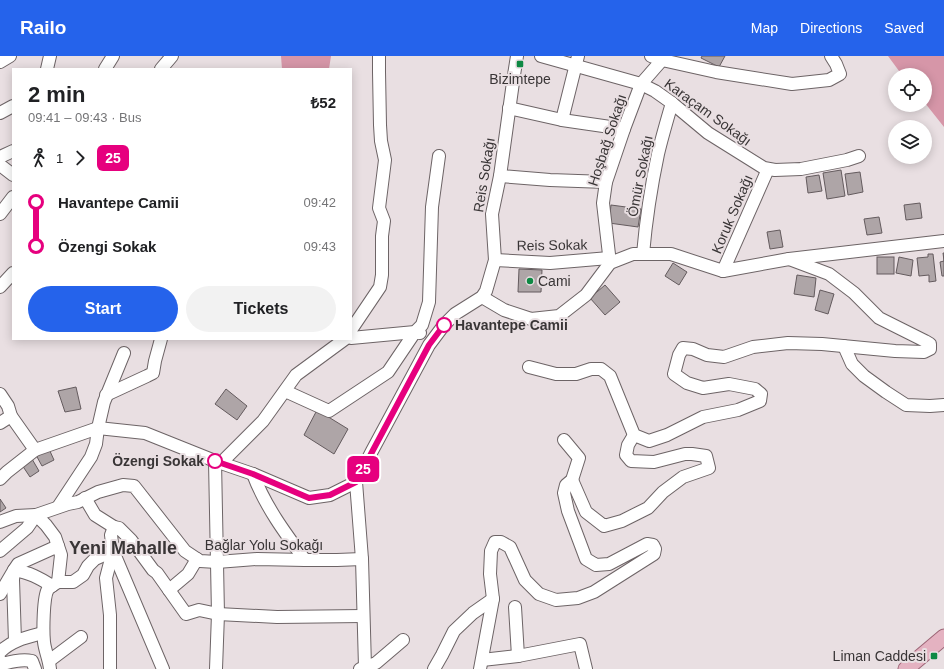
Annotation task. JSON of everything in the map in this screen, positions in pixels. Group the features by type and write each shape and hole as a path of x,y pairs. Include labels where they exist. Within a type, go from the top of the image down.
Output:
{"main road":[{"path":"906,669 944,637"}],"street":[{"path":"0,62 10,56"},
{"path":"47,68 50,56"},
{"path":"106,68 113,56"},
{"path":"162,68 172,56"},
{"path":"352,329 380,287 382,275 382,236 384,221 379,208 385,160 381,141 380,125 380,56"},
{"name":"Reis Sokağı","path":"482,297 486,291 494,260 492,214 500,176 517,56"},
{"name":"Karaçam Sokağı","path":"541,56 577,61 641,84 672,103 708,133 764,168 776,170 801,169 847,160 859,156"},
{"path":"666,58 716,72 792,84 829,80 840,74 831,56"},
{"name":"Hoşbağ Sokağı","path":"610,260 603,203 606,182 641,84 666,58"},
{"path":"562,120 577,61"},
{"name":"Ömür Sokağı","path":"643,254 650,194 658,152 672,103"},
{"path":"0,113 12,107"},
{"path":"509,108 562,120 624,129"},
{"path":"0,157 12,151"},
{"path":"285,391 329,411 388,372 415,332 422,326 429,302 432,207 439,156"},
{"path":"0,165 12,174"},
{"name":"Koruk Sokağı","path":"723,271 768,169"},
{"path":"500,176 606,182"},
{"path":"0,214 12,198"},
{"path":"723,271 789,259 944,241"},
{"name":"Reis Sokak","path":"494,260 550,262 610,260 634,254 671,254 723,271"},
{"path":"529,367 556,374 576,374 591,369 601,369 610,376 634,434 649,441 666,435 703,417 738,410 760,401 761,394 755,389 729,384 703,388 687,383 674,374 678,355 683,348 693,349 707,355 724,357 753,347 788,343 822,344 895,351 924,352 930,349 930,344 879,318 854,293 829,274 789,259"},
{"path":"403,640 376,663 363,668 362,559 356,482 399,400 434,336 455,314 482,297 504,310 531,319 559,316 586,295 610,260"},
{"path":"0,287 12,274"},
{"path":"352,338 415,332 434,336"},
{"path":"106,395 152,373 161,340"},
{"path":"216,669 218,614 218,462 263,421 296,375 344,340"},
{"path":"844,346 852,364 864,376 906,405 944,405"},
{"path":"58,507 91,457 96,444 98,428 106,395 124,352"},
{"path":"0,394 8,406 10,416 35,450"},
{"path":"0,423 10,416"},
{"path":"0,479 35,450 98,428 145,433 218,462 253,474 309,498 330,495 356,482"},
{"path":"572,480 586,512 604,526 622,521 648,508 663,492 683,477 708,468 706,456 692,454 685,454 654,462 631,461 626,455 628,445 634,434"},
{"path":"564,440 580,458 572,480 566,485 564,493 568,511 586,559 596,565 609,564 647,544 653,545 655,549 654,554 594,592 578,598 556,600 539,594 525,580 510,547 501,542 495,542 490,552 490,574 493,599 481,665 580,644 586,669"},
{"path":"253,474 257,485 272,513 304,560"},
{"name":"Bağlar Yolu Sokağı","path":"36,515 78,502 98,492 122,485 134,486 186,550 200,561 217,562 257,559 362,559"},
{"path":"85,498 95,515 114,527 120,528 131,540 186,614 199,610 218,614 276,617 363,616"},
{"path":"0,522 16,516 36,515 55,537 61,555 55,584 47,590 44,612 44,642 50,665 82,636"},
{"path":"0,552 26,528 36,515"},
{"path":"114,527 111,535 113,552 163,669"},
{"path":"0,594 18,564 58,546"},
{"path":"14,570 27,572 55,584 73,582 83,574 88,566 95,560 113,552"},
{"path":"110,669 110,615 106,578 113,552"},
{"path":"169,590 188,574 197,559"},
{"path":"14,570 15,641"},
{"path":"434,669 454,631 472,613 493,599"},
{"path":"515,607 518,656"},
{"path":"0,652 15,641 44,633"},
{"path":"0,660 3,664 26,660 32,661 35,669"}],"shaded area":[{"path":"281,56 331,56 329,68 282,68"},
{"path":"888,56 944,56 944,127 932,112 932,68 897,68"}],"building":[{"path":"702,56 725,56 719,67 701,58"},
{"path":"841,170 845,196 827,199 823,173"},
{"path":"860,172 863,192 848,195 845,174"},
{"path":"819,175 822,191 808,193 806,177"},
{"path":"920,203 922,218 906,220 904,205"},
{"path":"611,205 641,209 638,227 609,223"},
{"path":"879,217 882,233 867,235 864,219"},
{"path":"780,230 783,247 770,249 767,232"},
{"path":"928,254 933,254 936,281 929,282 929,275 919,276 917,258 928,257"},
{"path":"877,257 894,257 894,274 877,274"},
{"path":"899,257 913,260 911,276 896,273"},
{"path":"944,261 944,276 942,276 940,262"},
{"path":"673,263 687,272 679,285 665,276"},
{"name":"Cami","path":"519,269 542,270 541,292 518,292"},
{"path":"797,275 816,278 814,297 794,294"},
{"path":"605,285 620,302 605,315 590,298"},
{"path":"820,290 834,294 828,314 815,310"},
{"path":"76,387 81,409 65,412 58,391"},
{"path":"226,389 247,406 237,420 215,404"},
{"path":"317,410 348,429 334,454 304,435"},
{"path":"49,449 54,460 42,466 36,455"},
{"path":"32,459 39,471 30,477 22,465"},
{"path":"0,499 6,508 0,512"}],"bus line":[{"name":"25","path":"215,461 253,474 309,498 330,495 356,482 434,336 444,325"}],"place":[{"name":"Bizimtepe","path":"520,64"},
{"name":"Cami","path":"530,281"},
{"name":"Havantepe Camii","path":"444,325"},
{"name":"Özengi Sokak","path":"215,461"},
{"name":"Liman Caddesi","path":"934,656"}],"district":[{"name":"Yeni Mahalle","path":"123,548"}]}
